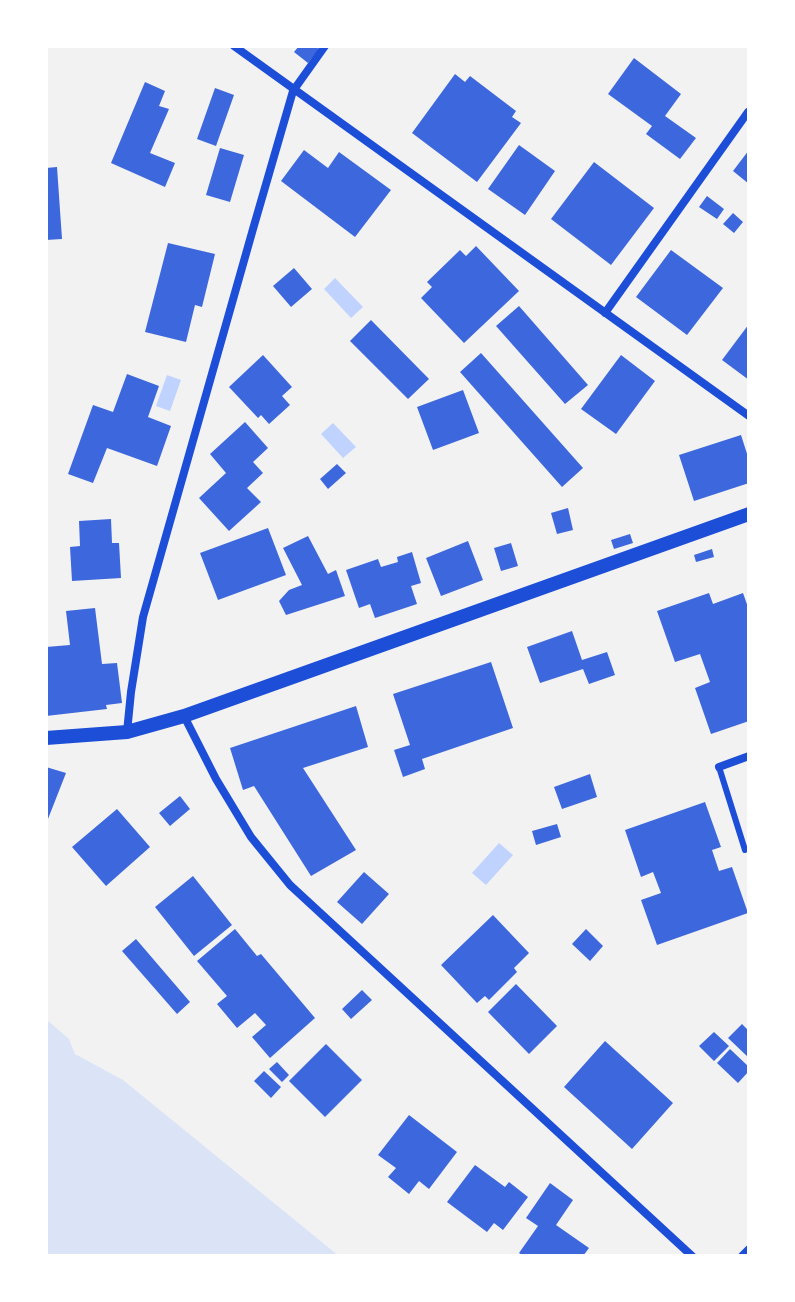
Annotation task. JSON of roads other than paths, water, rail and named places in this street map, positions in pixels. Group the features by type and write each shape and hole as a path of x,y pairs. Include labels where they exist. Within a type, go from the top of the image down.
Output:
{"street":[{"path":"234,46 749,416"},
{"path":"127,732 143,617 293,91 325,46"},
{"path":"605,313 748,112"},
{"path":"46,738 127,732 184,716 749,514"},
{"path":"184,716 216,779 251,837 290,885 692,1256"},
{"path":"719,767 749,756"},
{"path":"742,1256 749,1249"}],"lane":[{"path":"719,767 745,850"}],"water":[{"path":"335,278 363,307 351,318 324,289"},
{"path":"167,375 181,380 170,411 156,406"},
{"path":"333,423 356,447 343,458 321,434"},
{"path":"499,843 513,855 486,885 472,873"}]}
